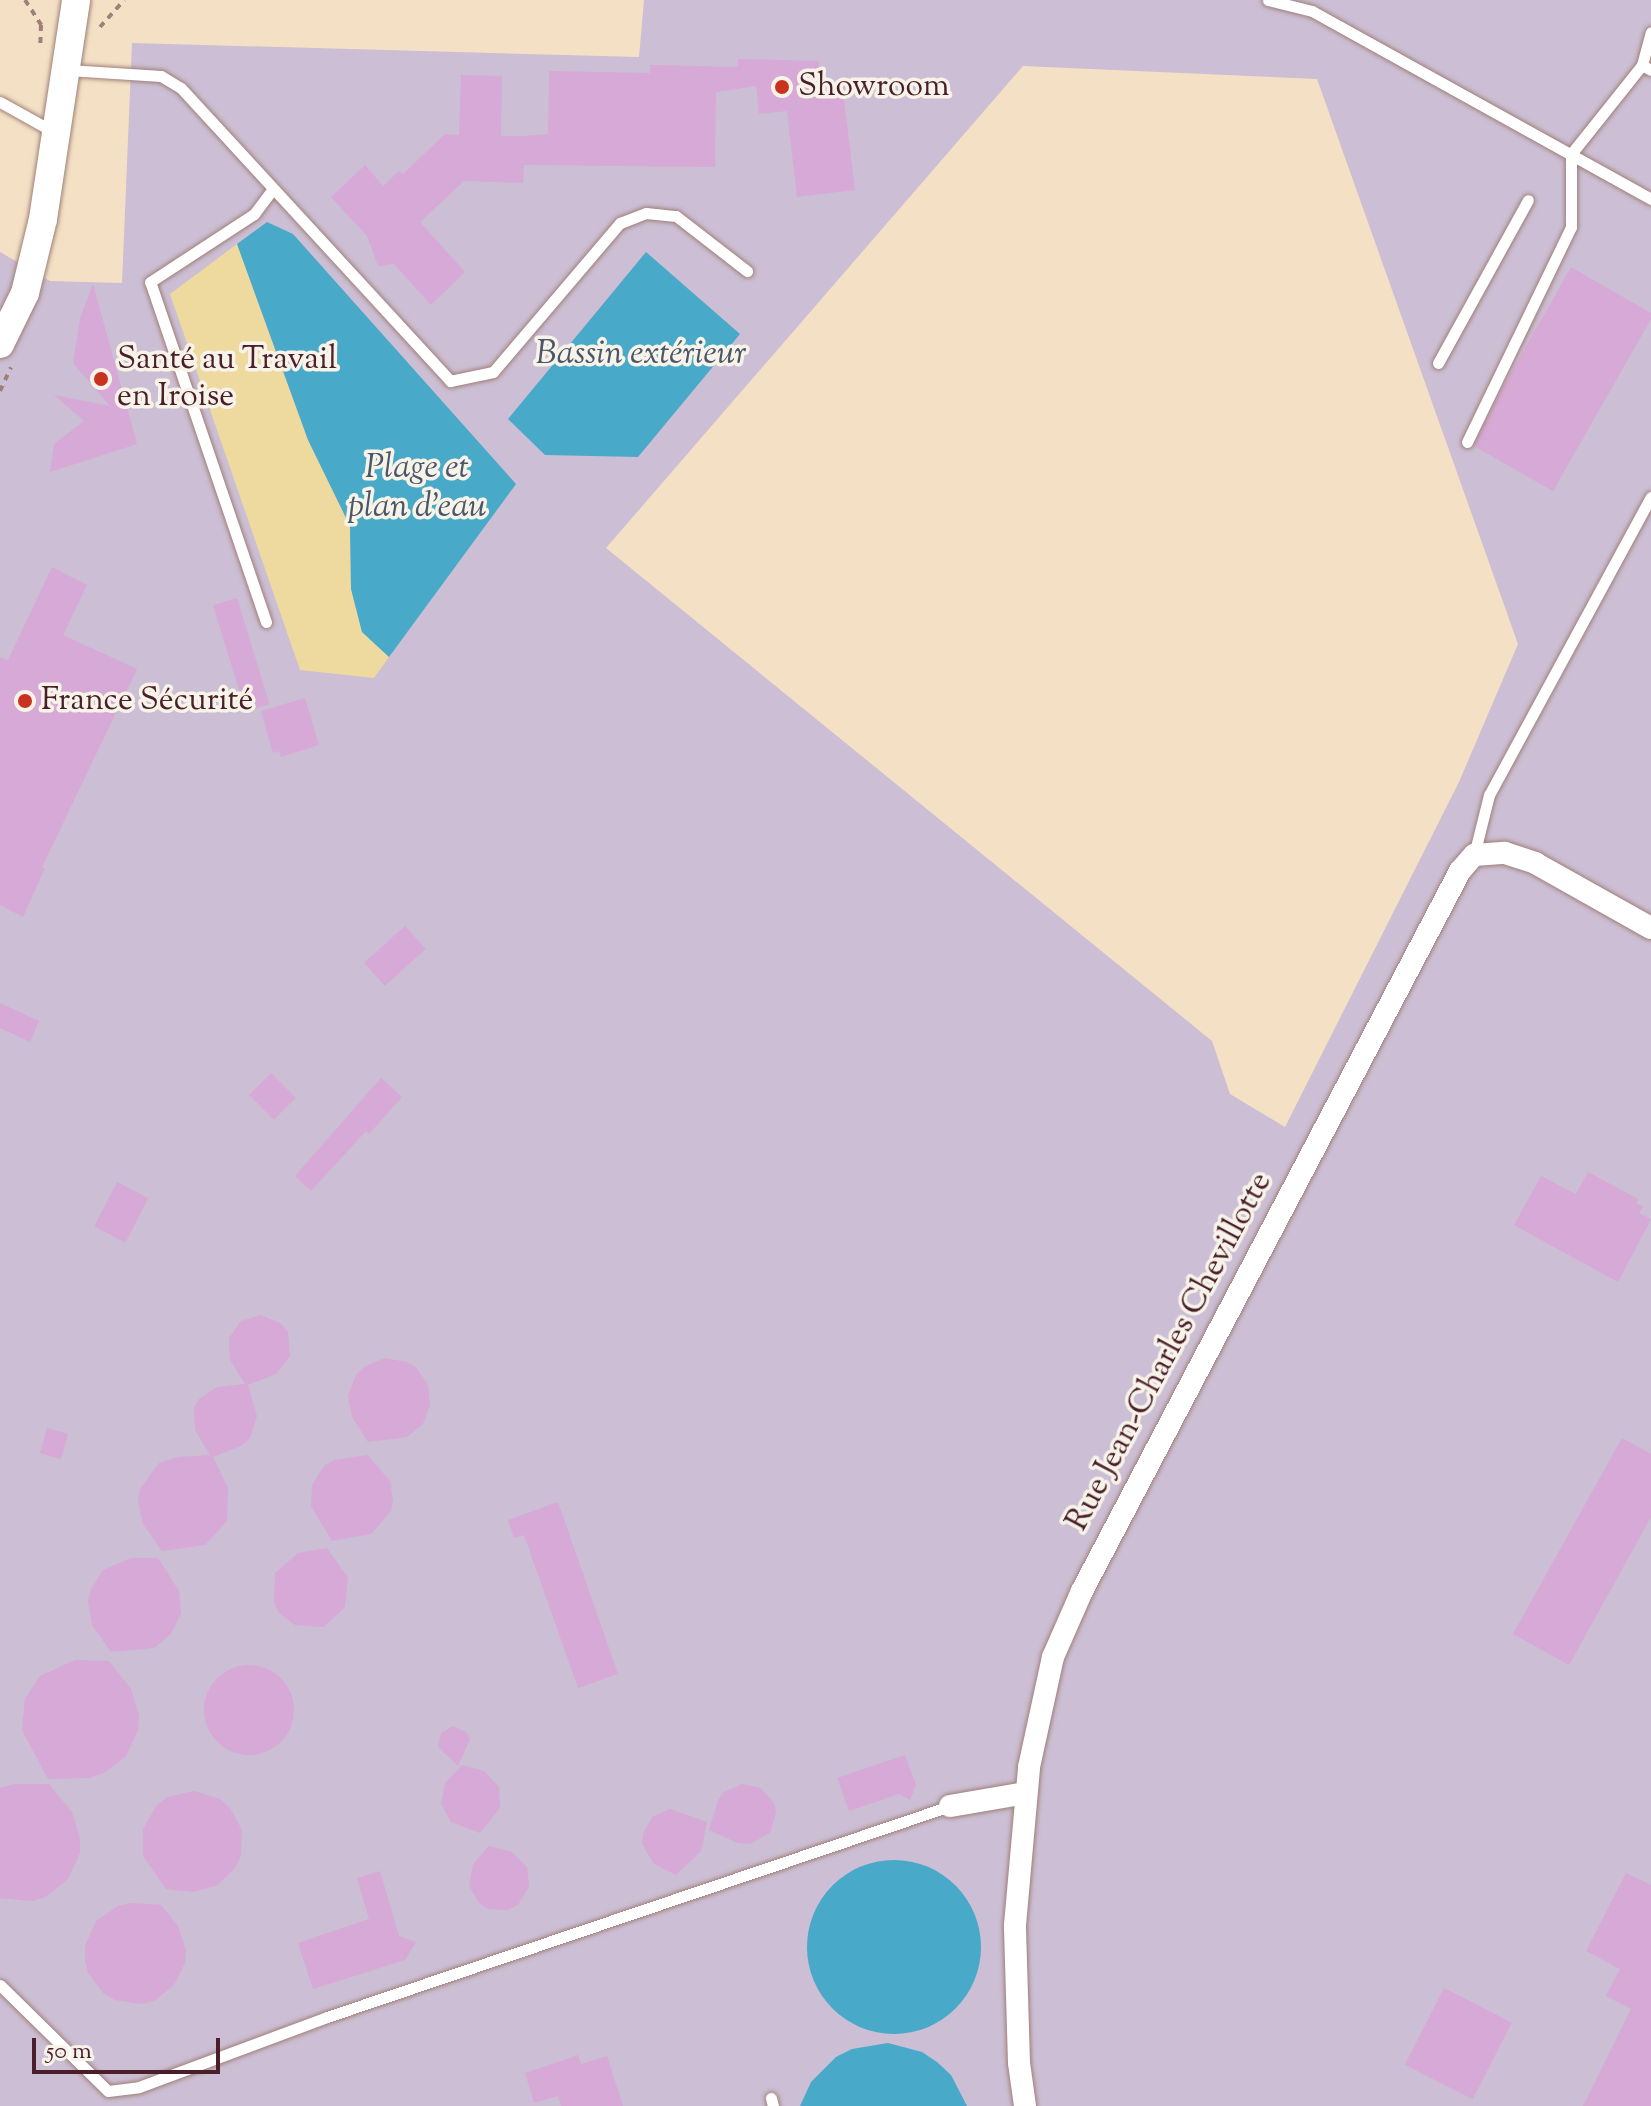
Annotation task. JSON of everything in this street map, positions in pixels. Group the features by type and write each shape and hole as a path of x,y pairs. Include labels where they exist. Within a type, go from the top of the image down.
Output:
{"street":[{"path":"0,344 25,293 58,134 76,0"},
{"path":"1474,855 1505,853 1535,863 1651,928"},
{"name":"Rue Jean-Charles Chevillotte","path":"1025,2106 1019,2063 1015,1925 1026,1793 1053,1657 1082,1591 1460,871 1474,855"},
{"path":"950,1806 1026,1793"}],"lane":[{"path":"1268,0 1312,11 1651,199"},
{"path":"1467,442 1571,227 1571,154 1646,67 1651,32"},
{"path":"68,70 161,76 181,88 450,381 493,372 620,223 646,213 676,216 747,271"},
{"path":"0,102 58,134"},
{"path":"266,622 150,282 254,214 272,190"},
{"path":"1438,363 1528,200"},
{"path":"1474,855 1489,795 1651,497"},
{"path":"0,1985 108,2091 139,2087 327,2017 950,1806"}],"shaded area":[{"path":"644,0 1651,0 1651,2106 0,2106 0,252 50,281 122,283 132,43 639,57","holes":["1023,66 1317,79 1518,644 1459,782 1285,1127 1230,1094 1212,1041 606,548"]}],"sand":[{"path":"237,244 308,440 350,526 351,589 362,632 389,657 374,678 300,670 170,294"}],"water":[{"name":"Plage et plan d'eau","path":"267,222 293,234 516,484 389,657 362,632 351,589 350,526 308,440 237,244"},
{"name":"Bassin extérieur","path":"646,252 740,334 638,457 545,455 508,419"},
{"path":"894,1860 927,1867 956,1885 974,1914 981,1947 974,1980 956,2009 927,2027 894,2034 861,2027 832,2009 814,1980 807,1947 814,1914 832,1885 861,1867"},
{"path":"888,2043 922,2052 937,2062 951,2075 967,2106 800,2106 811,2082 836,2057 852,2049"}],"building":[{"path":"738,59 819,61 819,86 842,83 855,190 797,197 787,111 759,114 756,86 716,92 715,167 524,165 523,183 464,181 420,222 465,272 431,305 394,264 378,266 367,236 331,197 365,165 383,186 399,171 403,174 445,134 459,135 461,75 502,76 501,136 524,136 548,134 549,71 650,73 650,65 738,67"},
{"path":"1571,267 1651,313 1651,319 1553,491 1474,446 1503,387"},
{"name":"Santé au Travail en Iroise","path":"93,284 137,444 50,472 54,444 84,421 54,395 110,406 73,363 80,318"},
{"path":"52,567 87,585 63,635 137,669 42,867 45,868 23,917 0,905 0,657 8,660"},
{"path":"237,598 269,704 246,711 213,605"},
{"path":"305,698 319,745 281,757 279,751 273,753 261,711"},
{"path":"405,926 426,949 385,986 364,963"},
{"path":"0,1003 39,1021 30,1042 0,1028"},
{"path":"271,1073 296,1098 274,1120 249,1095"},
{"path":"381,1078 402,1097 311,1191 295,1176"},
{"path":"1588,1172 1638,1199 1636,1203 1643,1207 1639,1213 1651,1219 1618,1282 1514,1225 1541,1176 1576,1194"},
{"path":"117,1182 148,1198 125,1242 94,1227"},
{"path":"261,1315 280,1323 288,1332 290,1356 276,1374 248,1385 257,1416 250,1438 241,1446 213,1457 228,1488 227,1521 205,1545 162,1551 143,1524 138,1501 140,1489 159,1463 178,1457 210,1455 195,1430 194,1408 199,1399 217,1387 245,1384 230,1360 229,1338 241,1321"},
{"path":"384,1358 416,1367 428,1385 430,1405 423,1424 407,1437 368,1442 352,1417 348,1396 356,1375 364,1367"},
{"path":"47,1428 68,1434 61,1459 40,1453"},
{"path":"1622,1438 1651,1454 1651,1517 1569,1665 1513,1634"},
{"path":"368,1455 390,1481 391,1511 371,1534 332,1541 311,1506 312,1485 324,1466 334,1460"},
{"path":"558,1502 618,1674 578,1688 524,1535 514,1538 508,1520"},
{"path":"327,1548 348,1578 345,1607 324,1627 295,1625 279,1613 274,1604 275,1573 298,1553"},
{"path":"131,1558 158,1558 179,1591 181,1613 171,1634 154,1648 111,1652 92,1625 88,1601 91,1589 103,1570"},
{"path":"75,1660 109,1661 131,1689 139,1716 138,1730 126,1756 104,1773 89,1778 48,1779 22,1730 25,1699 40,1676"},
{"path":"249,1665 266,1669 281,1678 290,1693 294,1710 290,1727 281,1742 266,1751 249,1755 232,1751 217,1742 208,1727 204,1710 208,1693 217,1678 232,1669"},
{"path":"453,1726 466,1732 470,1739 458,1766 438,1747 441,1733"},
{"path":"905,1755 916,1785 910,1800 899,1794 849,1811 837,1778"},
{"path":"462,1765 484,1771 499,1787 500,1808 480,1833 451,1822 441,1804 445,1783"},
{"path":"15,1784 49,1784 72,1812 80,1839 80,1853 68,1879 46,1897 32,1901 0,1898 0,1788"},
{"path":"742,1784 761,1788 774,1803 776,1813 770,1833 750,1844 738,1843 709,1830 718,1800 724,1792"},
{"path":"194,1791 220,1799 230,1808 242,1830 241,1855 236,1867 218,1885 193,1892 166,1889 143,1856 143,1829 156,1806 167,1797"},
{"path":"670,1809 707,1822 701,1851 676,1875 654,1864 642,1844 643,1834 652,1817"},
{"path":"489,1846 512,1852 527,1867 529,1887 518,1905 508,1910 488,1909 479,1903 469,1886 473,1864"},
{"path":"380,1871 399,1936 416,1942 405,1960 313,1989 298,1943 369,1919 357,1878"},
{"path":"1626,1873 1651,1885 1651,2106 1583,2106 1631,2009 1606,1996 1620,1969 1586,1951"},
{"path":"132,1903 161,1905 178,1926 186,1950 185,1963 174,1985 154,2001 141,2004 115,2000 104,1994 88,1973 85,1960 85,1946 96,1921 118,1906"},
{"path":"1444,1988 1512,2023 1473,2099 1405,2065"},
{"path":"578,2055 581,2064 607,2056 623,2106 561,2106 558,2096 534,2103 525,2073"}],"place":[{"name":"Showroom","path":"782,87"},
{"name":"Santé au Travail en Iroise","path":"101,379"},
{"name":"France Sécurité","path":"25,701"}]}
